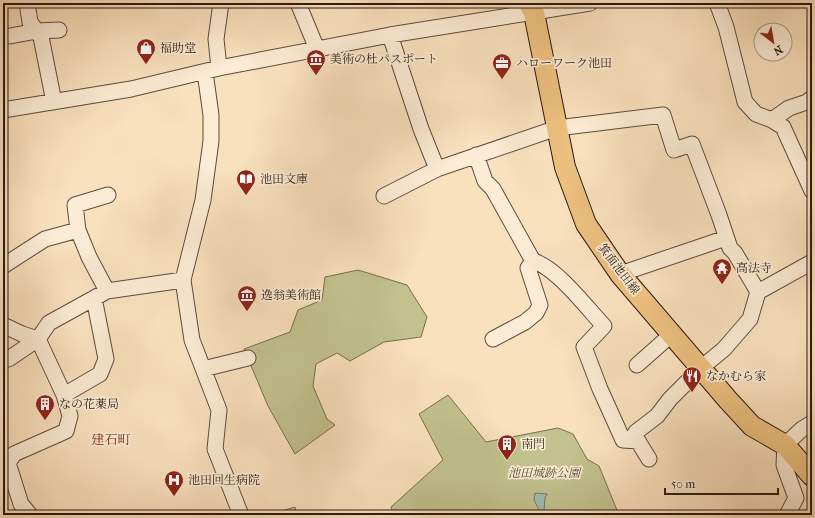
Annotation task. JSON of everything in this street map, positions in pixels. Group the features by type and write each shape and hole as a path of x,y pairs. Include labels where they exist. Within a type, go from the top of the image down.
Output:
{"main road":[{"name":"箕面池田線","path":"531,8 565,167 586,224 620,274 752,426 785,445 812,476"}],"street":[{"path":"27,3 30,22 41,37 54,102"},
{"path":"221,3 212,70 211,141 203,200 183,280 192,340 219,410 215,449 241,515"},
{"path":"298,3 316,49"},
{"path":"3,110 131,89 212,70 531,8 590,3"},
{"path":"717,3 726,26 745,102 756,114 772,120 783,127 812,191"},
{"path":"10,36 37,31 59,30"},
{"path":"390,35 420,129 438,169"},
{"path":"772,120 789,108 807,102 812,98"},
{"path":"384,196 438,169 557,128 663,115 674,150 692,144 730,248 735,253 758,292"},
{"path":"476,155 485,181 493,189 533,261 540,263 560,278 604,326 584,347 600,390 623,440 638,442 649,459"},
{"path":"108,195 75,205 78,230 89,257 108,291"},
{"path":"3,266 45,239 78,230"},
{"path":"620,274 726,238"},
{"path":"493,339 526,322 536,314 540,305 528,268 533,261"},
{"path":"630,440 636,432 657,416 670,399 701,368 724,349 750,319 758,292 812,262"},
{"path":"3,361 38,339 49,323 108,291 183,280"},
{"path":"64,395 100,374 106,359 94,298"},
{"path":"3,325 22,334 38,339 64,395 70,416 66,432 14,454 8,463 21,504 30,515"},
{"path":"637,365 672,334"},
{"path":"203,369 248,358"},
{"path":"787,515 796,498 784,465 785,445 802,429 812,423"}],"green space":[{"path":"358,270 407,285 427,317 421,337 384,342 350,361 337,353 316,364 313,386 327,419 335,425 295,454 268,406 244,349 290,332 298,310 322,300 325,277"},
{"name":"池田城跡公園","path":"448,395 486,442 558,428 573,434 587,459 599,466 619,515 393,515 391,507 443,460 419,414"},
{"path":"295,507 297,515 268,515"}],"water":[{"path":"535,493 547,494 545,497 544,511 540,515 535,515 540,512 534,500"}],"place":[{"name":"福助堂","path":"146,65"},
{"name":"美術の杜パスポート","path":"316,76"},
{"name":"ハローワーク池田","path":"502,80"},
{"name":"池田文庫","path":"246,196"},
{"name":"高法寺","path":"722,285"},
{"name":"逸翁美術館","path":"247,312"},
{"name":"なかむら家","path":"692,393"},
{"name":"なの花薬局","path":"45,421"},
{"name":"南門","path":"507,461"},
{"name":"池田回生病院","path":"174,497"}],"district":[{"name":"建石町","path":"111,439"}]}
